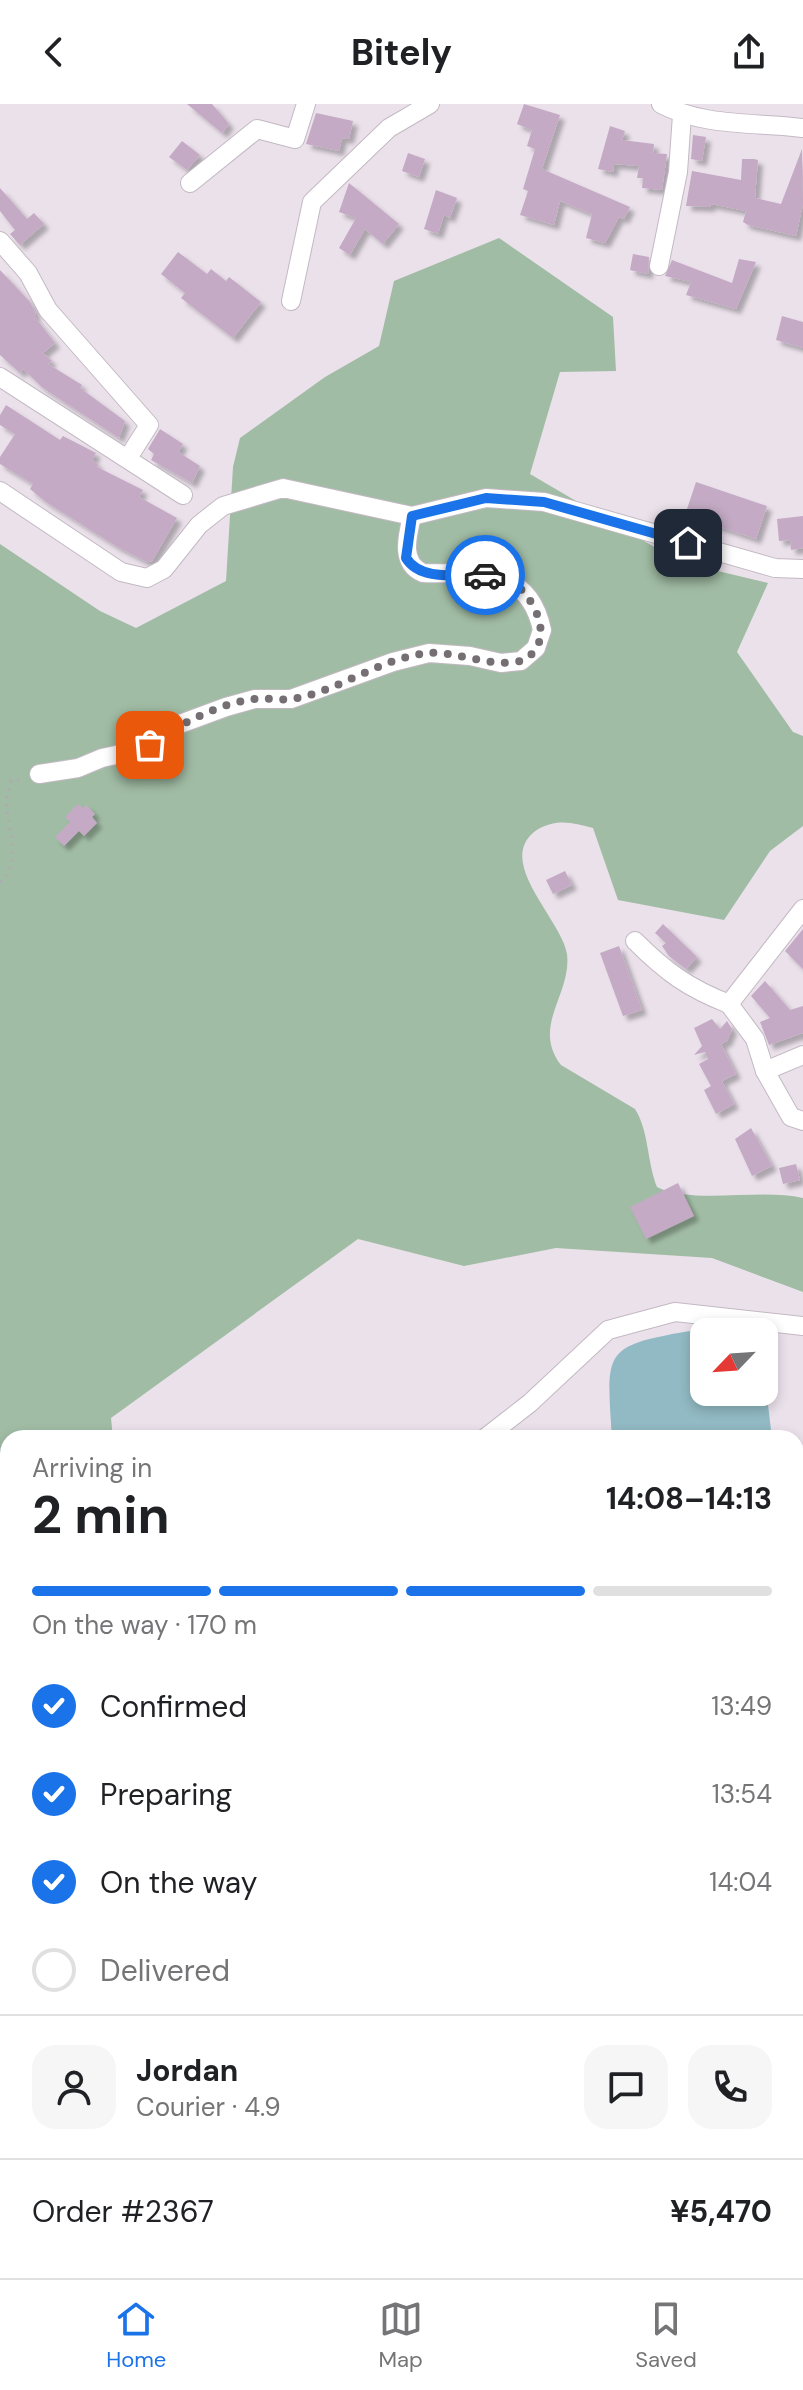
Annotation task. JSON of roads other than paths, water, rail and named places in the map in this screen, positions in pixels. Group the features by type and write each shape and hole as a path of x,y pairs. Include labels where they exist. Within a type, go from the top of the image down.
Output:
{"street":[{"path":"190,183 257,129 295,139 306,104"},
{"path":"291,301 312,202 389,128 430,104"},
{"path":"661,104 682,115 710,121 803,128"},
{"path":"659,266 678,172 682,115"},
{"path":"0,241 28,273 48,310 149,425 128,458"},
{"path":"0,377 183,495"},
{"path":"0,491 121,572 147,578 164,569 213,513 237,499 283,488 412,516 486,498 544,502 775,568 803,569"},
{"path":"39,774 78,768 102,758 134,751 150,745 180,724 226,707 255,699 291,699 393,662 429,653 470,656 501,663 521,661 529,656 542,630 527,596 513,581 497,575 423,573 413,569 406,558 412,516"},
{"path":"729,1004 803,909"},
{"path":"635,941 663,970 692,990 729,1004 755,1039 765,1071 791,1117 803,1121"},
{"path":"765,1071 803,1055"},
{"path":"495,1430 530,1403 608,1330 675,1312 803,1326"}],"water":[{"path":"690,1331 690,1406 768,1406 771,1430 612,1430 611,1368 617,1356 627,1347"}]}
